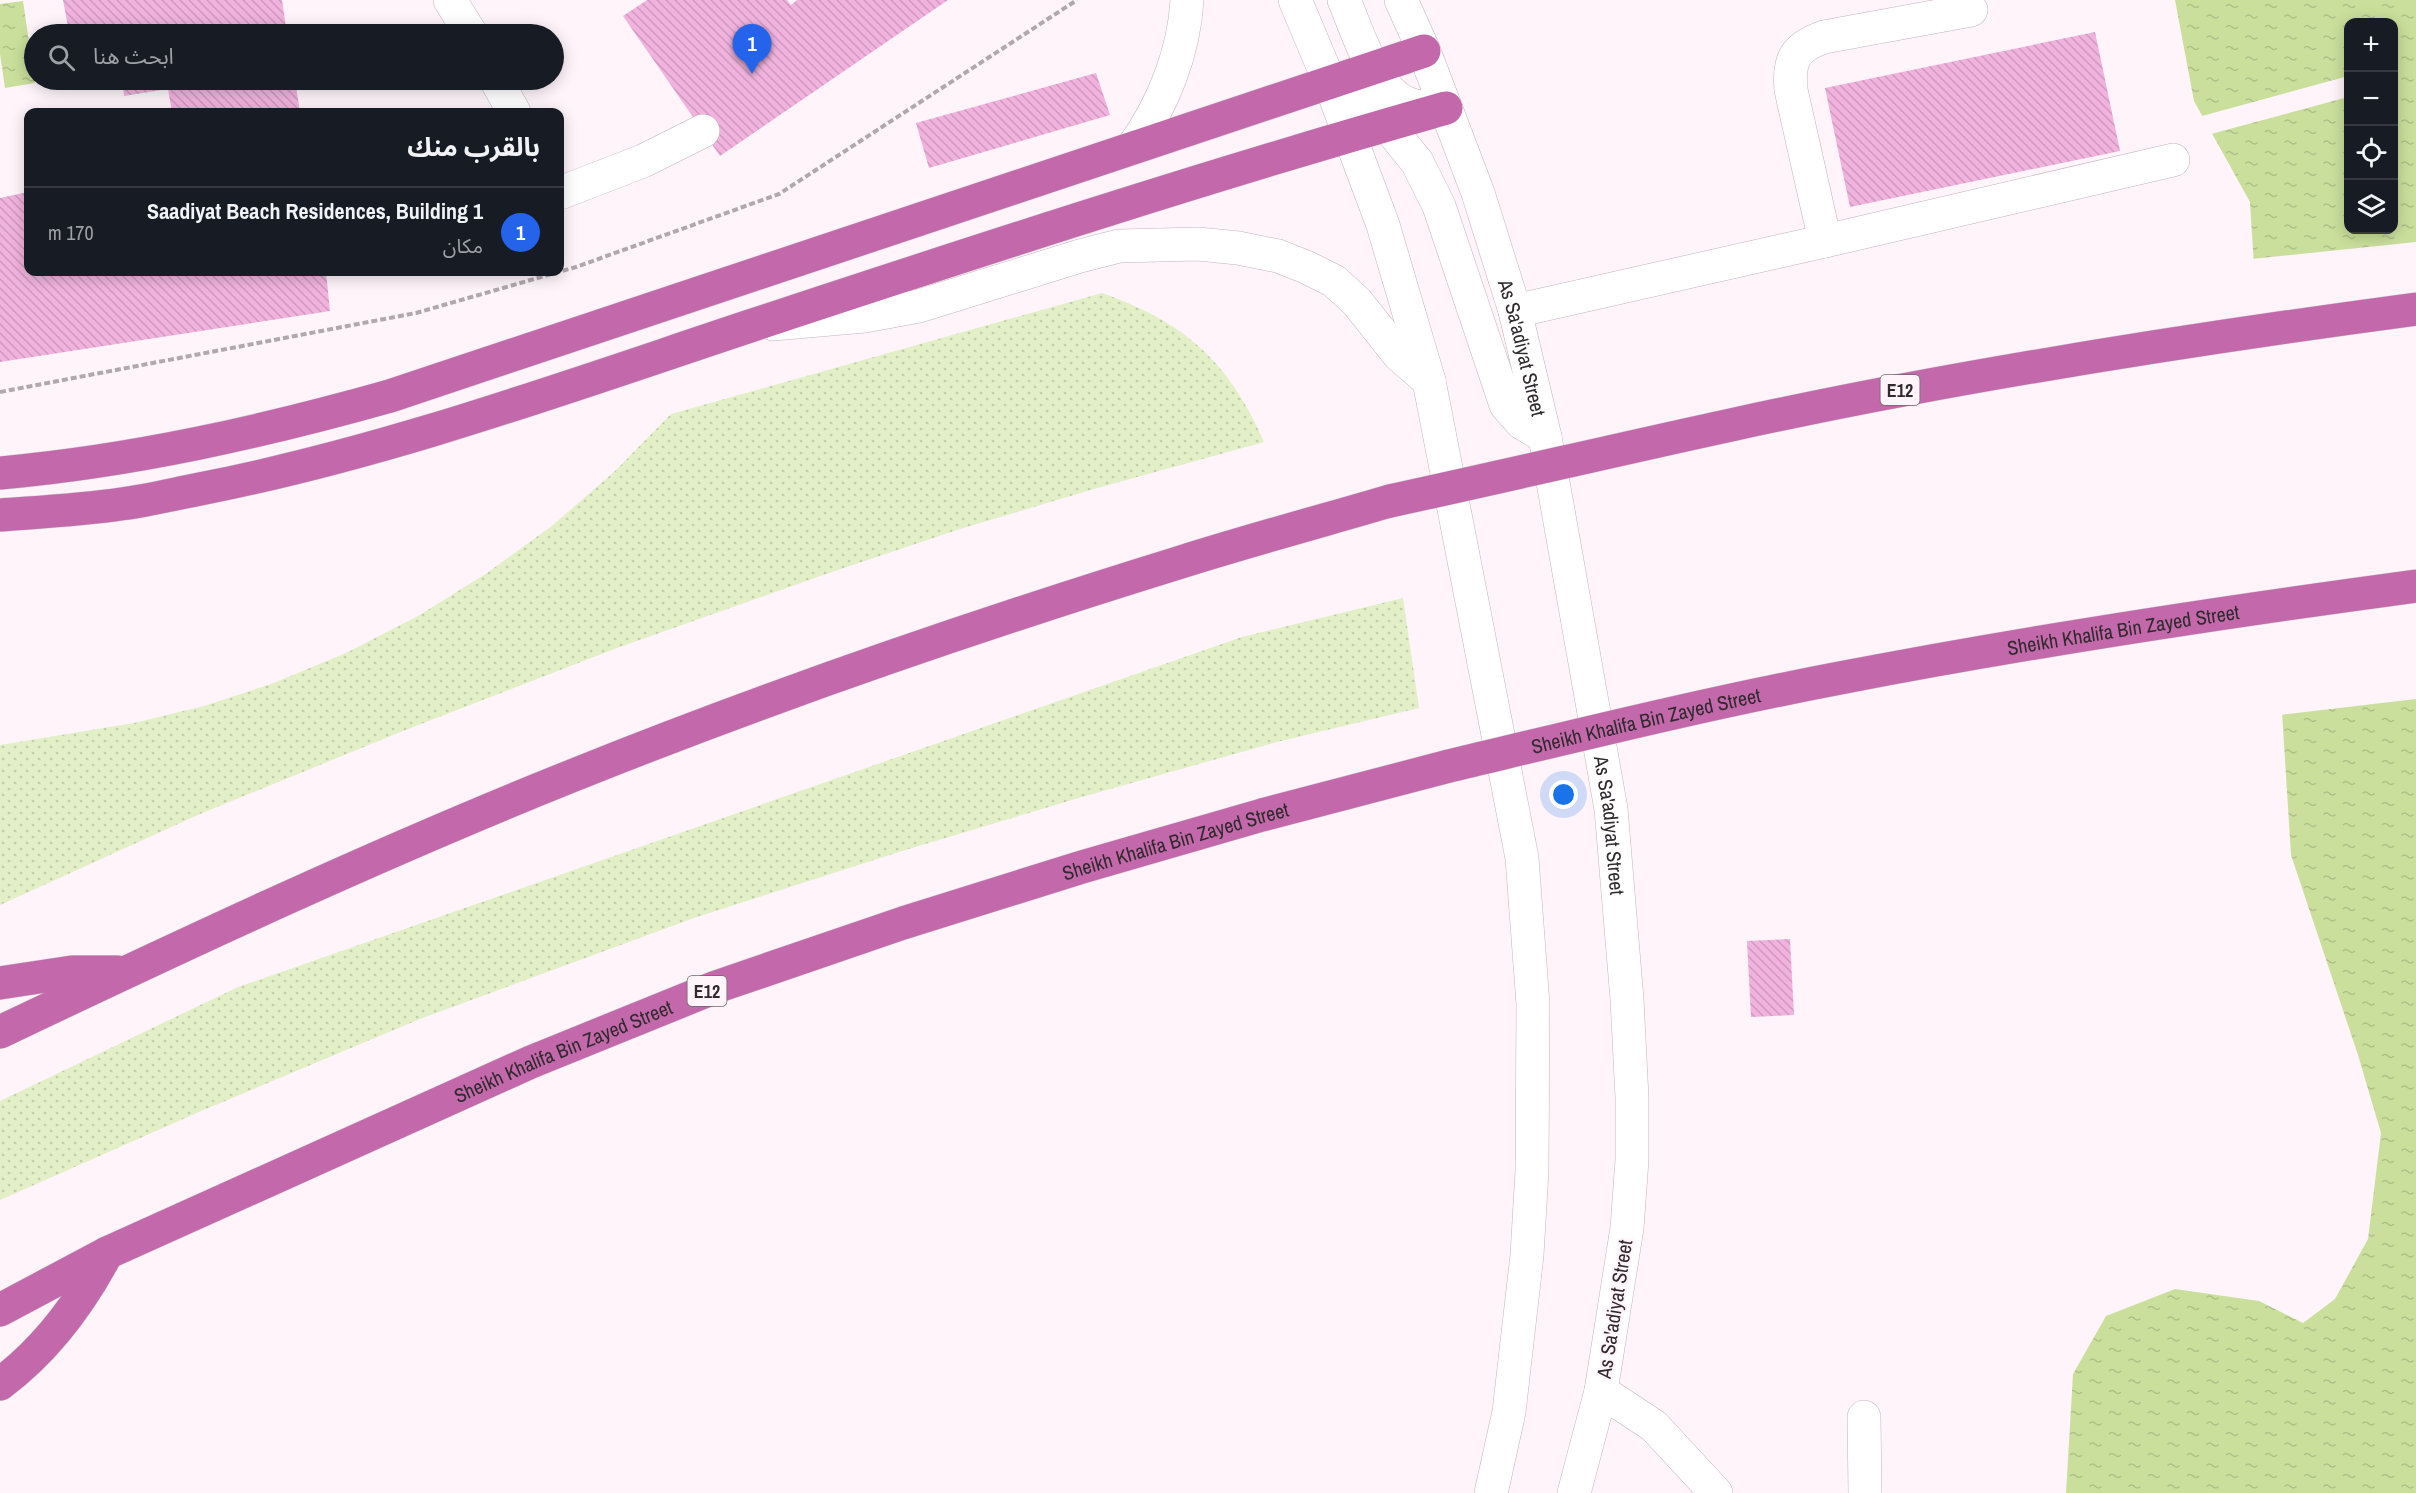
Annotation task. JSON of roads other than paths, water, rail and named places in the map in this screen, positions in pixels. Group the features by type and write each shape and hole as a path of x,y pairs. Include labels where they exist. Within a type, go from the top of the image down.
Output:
{"highway":[{"path":"0,473 125,458 214,442 390,396 1424,51"},
{"path":"0,515 120,504 335,459 543,396 753,325 1350,134 1446,108"},
{"name":"E12","path":"0,1032 125,972 376,858 574,775 775,698 978,627 1183,561 1390,501 1731,425 1901,390 2222,335 2416,309"},
{"name":"Sheikh Khalifa Bin Zayed Street","path":"0,1310 107,1253 531,1062 716,987 903,923 1082,867 1262,815 1449,766 1642,720 1837,678 2229,611 2416,586"},
{"path":"0,983 72,972 125,972"},
{"path":"0,1384 34,1355 63,1324 87,1290 107,1253"}],"street":[{"path":"450,0 465,24"},
{"path":"1132,148 1147,128 1170,77 1180,44 1187,0"},
{"path":"1295,0 1350,134 1383,225 1430,381 1522,858 1533,1004 1532,1171 1527,1255 1509,1412 1491,1493"},
{"path":"1344,0 1374,68 1388,89 1409,104 1427,108 1446,108"},
{"name":"As Sa'adiyat Street","path":"1401,0 1424,51 1478,193 1515,310 1545,437 1611,809 1627,999 1632,1098 1631,1171 1627,1228 1601,1390 1574,1493"},
{"path":"1825,241 1791,90 1789,72 1794,56 1807,43 1824,37 1971,10"},
{"path":"1329,82 1387,125 1418,162 1439,206 1506,405 1522,423 1545,437"},
{"path":"501,90 512,108"},
{"path":"564,191 643,161 703,131"},
{"path":"1515,310 2173,160"},
{"path":"753,325 809,322 919,306 1119,246 1198,244 1238,248 1278,256 1334,281 1357,302 1399,355 1430,381"},
{"path":"1601,1390 1654,1426 1716,1493"},
{"path":"1864,1418 1865,1493"}],"water":[{"path":"2175,0 2416,0 2416,1493 2066,1493 2073,1374 2106,1316 2175,1289 2259,1301 2303,1323 2335,1299 2368,1239 2381,1133 2358,1055 2291,855 2250,202 2194,101"},
{"path":"23,1 26,24 24,24 24,85 5,88 0,54 0,4"}],"place":[{"name":"Saadiyat Beach Residences, Building 1","path":"752,74"}]}
